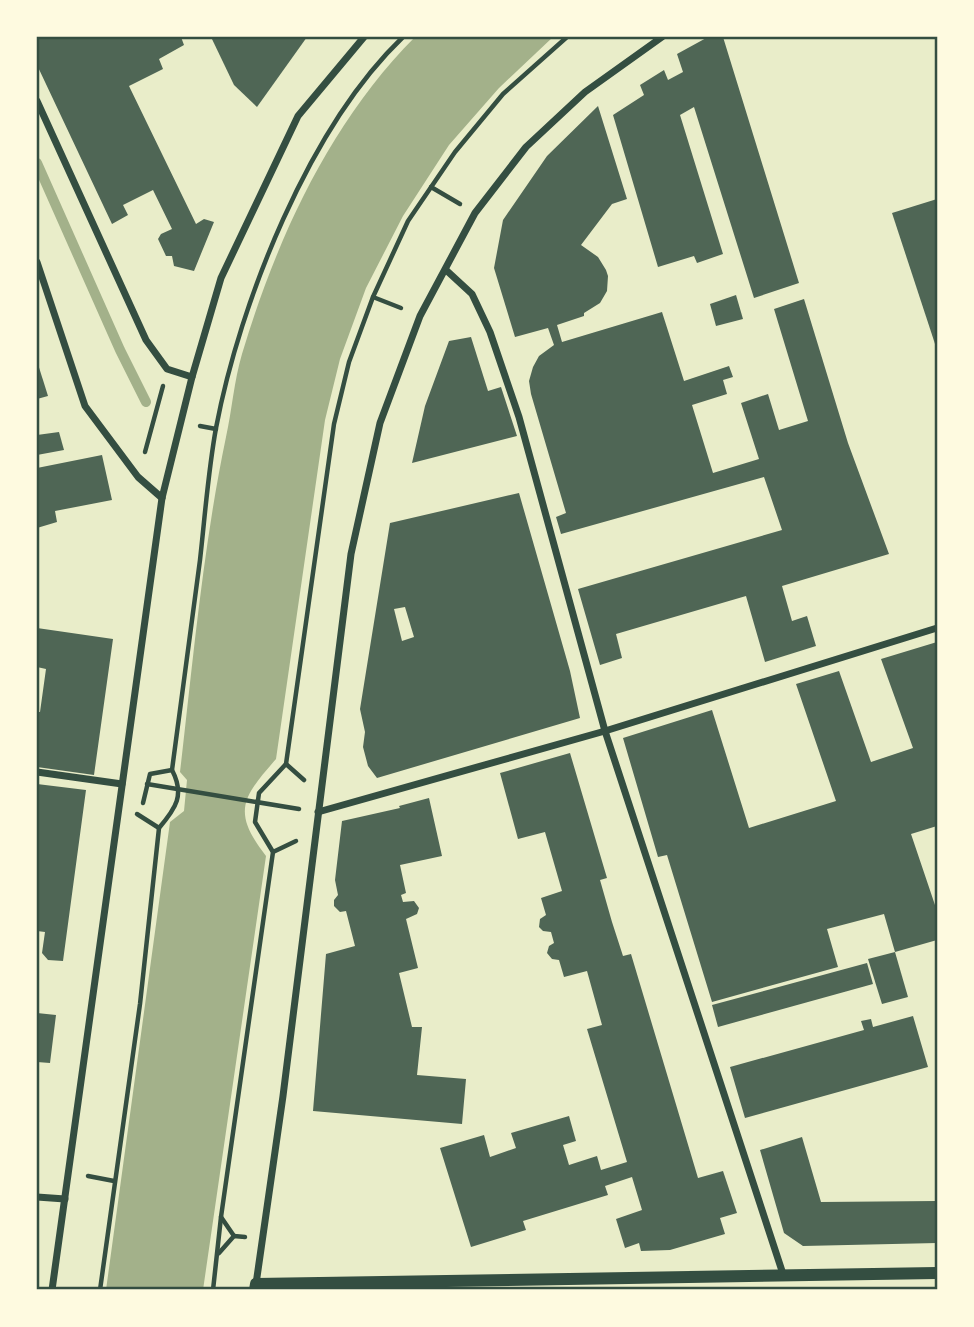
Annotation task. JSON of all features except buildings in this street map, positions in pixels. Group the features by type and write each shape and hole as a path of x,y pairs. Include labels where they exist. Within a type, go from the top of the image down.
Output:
{"street":[{"path":"52,1290 162,498 192,377 221,278 298,116 364,37"},
{"path":"662,37 585,92 526,147 475,213 420,316 380,423 351,555 283,1096 256,1287 937,1272"},
{"path":"37,101 146,340 167,369 192,377"},
{"path":"37,262 85,406 138,477 162,498"},
{"path":"446,270 472,294 490,332 519,417 605,731 782,1274"},
{"path":"318,811 605,731 937,628"},
{"path":"37,772 122,784"},
{"path":"37,1197 65,1199"}],"path":[{"path":"100,1290 140,1004 159,828 176,808 179,783 172,770 216,429 234,355 269,253 308,168 347,104 403,37"},
{"path":"431,187 475,213"},
{"path":"373,297 420,316"},
{"path":"138,477 167,369"},
{"path":"159,828 140,815 150,774 172,770"},
{"path":"147,784 297,809"},
{"path":"69,1172 114,1181"},
{"path":"218,1253 234,1236 221,1217"}],"shaded area":[{"path":"415,37 553,37 499,88 449,145 403,216 366,288 340,359 325,420 276,759 256,784 246,805 248,827 266,856 203,1290 106,1290 170,822 184,811 187,780 180,772 199,604 239,364 271,268 309,185 357,106"}],"waterway":[{"path":"37,163 146,402"}]}
